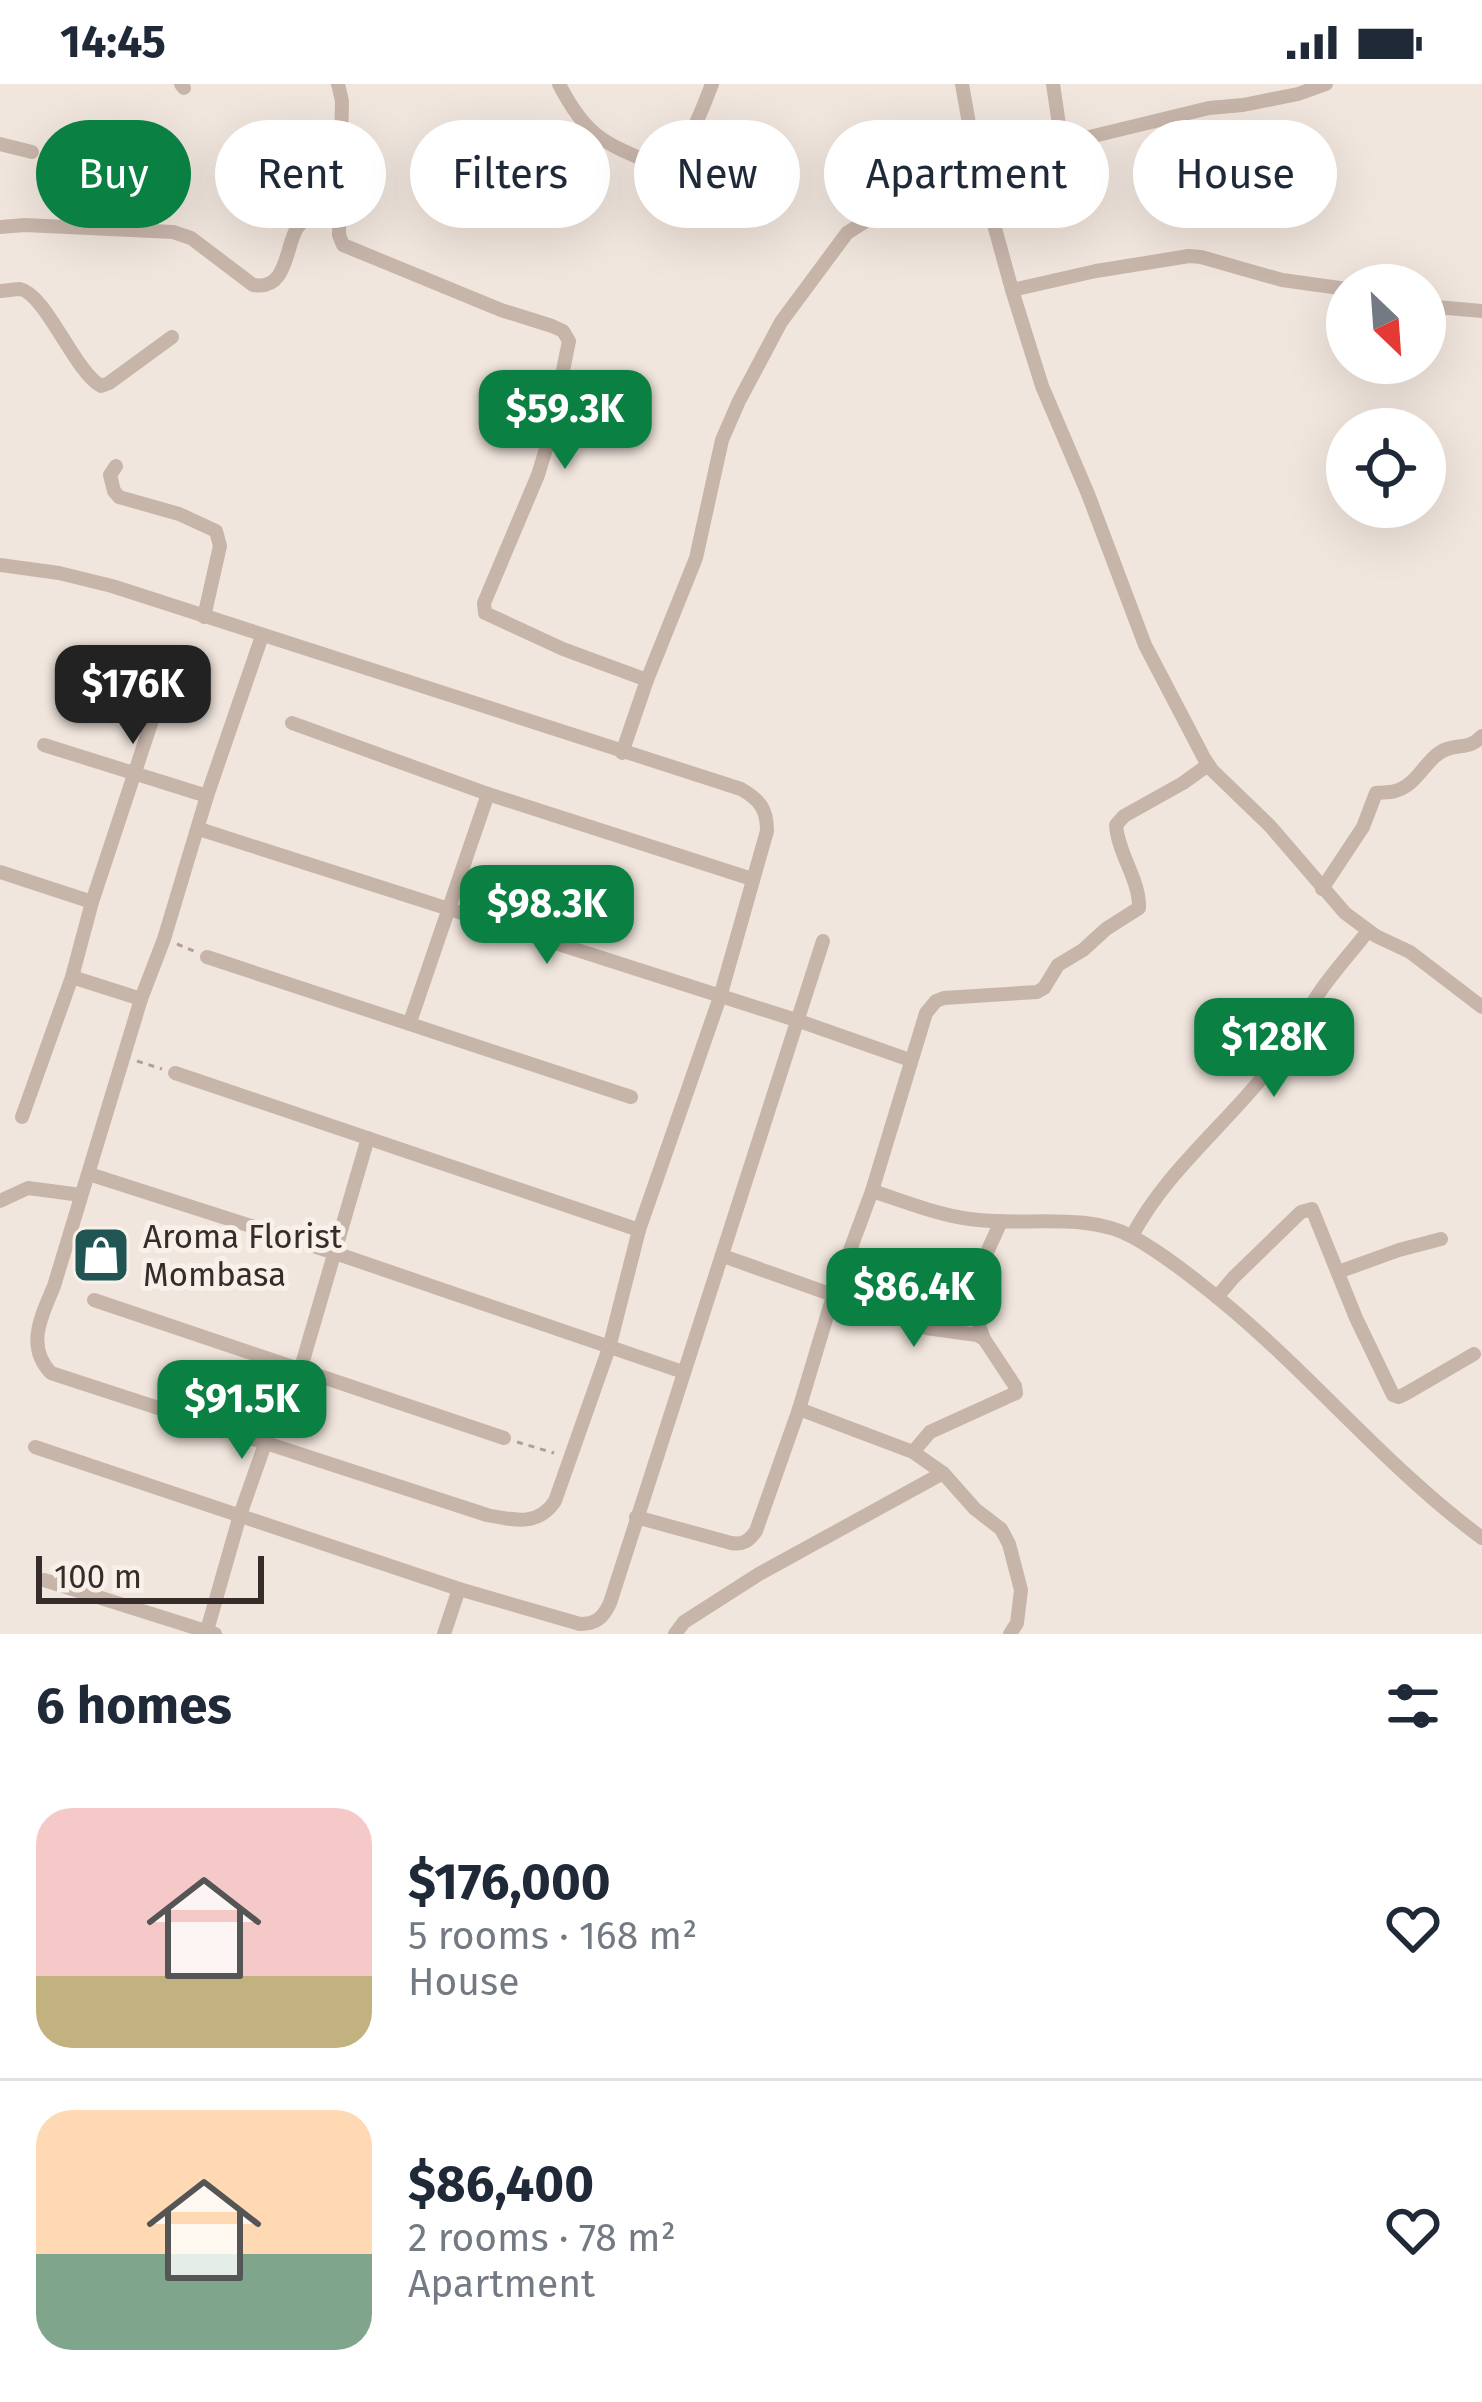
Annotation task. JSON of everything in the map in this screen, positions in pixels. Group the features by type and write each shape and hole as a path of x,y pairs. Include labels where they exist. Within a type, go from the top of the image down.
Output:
{"street":[{"path":"338,84 342,120"},
{"path":"559,84 593,134 664,168 674,163 712,84"},
{"path":"962,84 968,120"},
{"path":"1053,84 1058,120"},
{"path":"1109,133 1209,108 1309,92 1326,84"},
{"path":"0,144 32,152"},
{"path":"0,227 173,232 191,238 262,287 271,283 286,262 298,228"},
{"path":"339,228 349,249 552,326 567,336 569,348 549,440 484,609 508,626 647,680"},
{"path":"622,753 696,558 722,440 739,401 781,322 855,228"},
{"path":"995,228 1042,386 1145,645 1208,765 1270,826 1345,913 1368,931 1410,952 1482,1007"},
{"path":"1012,290 1189,256 1326,286"},
{"path":"0,291 28,293 90,379 101,386 172,337"},
{"path":"1446,307 1482,311"},
{"path":"116,466 110,476 119,497 179,514 216,531 220,546 204,617"},
{"path":"0,566 86,579 741,789 764,807 767,831 721,997 639,1230 609,1348 549,1510 529,1520 487,1515 51,1372 38,1350 38,1326 262,636"},
{"path":"22,1117 72,977 167,675"},
{"path":"292,723 488,794 752,879"},
{"path":"1322,889 1363,827 1376,793 1394,792 1412,782 1442,752 1468,746 1482,736"},
{"path":"44,745 207,796"},
{"path":"635,1517 731,1543 748,1541 756,1531 872,1191 926,1013 944,998 1037,992 1058,965 1139,908 1139,896 1117,841 1119,820 1208,765"},
{"path":"410,1022 488,794"},
{"path":"199,829 910,1060"},
{"path":"0,872 92,902"},
{"path":"1132,1236 1145,1211 1264,1074 1368,931"},
{"path":"35,1447 458,1589 580,1624 601,1618 610,1603 824,941"},
{"path":"207,956 632,1096"},
{"path":"72,977 141,999"},
{"path":"175,1072 639,1230"},
{"path":"300,1371 368,1138"},
{"path":"89,1174 683,1372"},
{"path":"0,1201 28,1188 81,1195"},
{"path":"872,1191 966,1219 1090,1224 1132,1236 1171,1261 1282,1354 1482,1538"},
{"path":"1217,1298 1309,1209 1316,1213 1378,1366 1396,1397 1474,1354"},
{"path":"913,1453 930,1432 1016,1393 984,1339 973,1302 974,1288 1001,1221"},
{"path":"1338,1272 1441,1239"},
{"path":"724,1256 926,1328 984,1339"},
{"path":"94,1300 504,1438"},
{"path":"799,1409 913,1453 943,1473 1006,1536 1021,1590 1014,1633"},
{"path":"44,1580 210,1633 265,1444"},
{"path":"675,1634 684,1622 759,1574 943,1473"},
{"path":"444,1634 458,1589"}],"path":[{"path":"164,938 207,956"},
{"path":"124,1057 175,1072"},
{"path":"504,1438 571,1457"}],"place":[{"name":"Aroma Florist Mombasa","path":"101,1255"}]}
